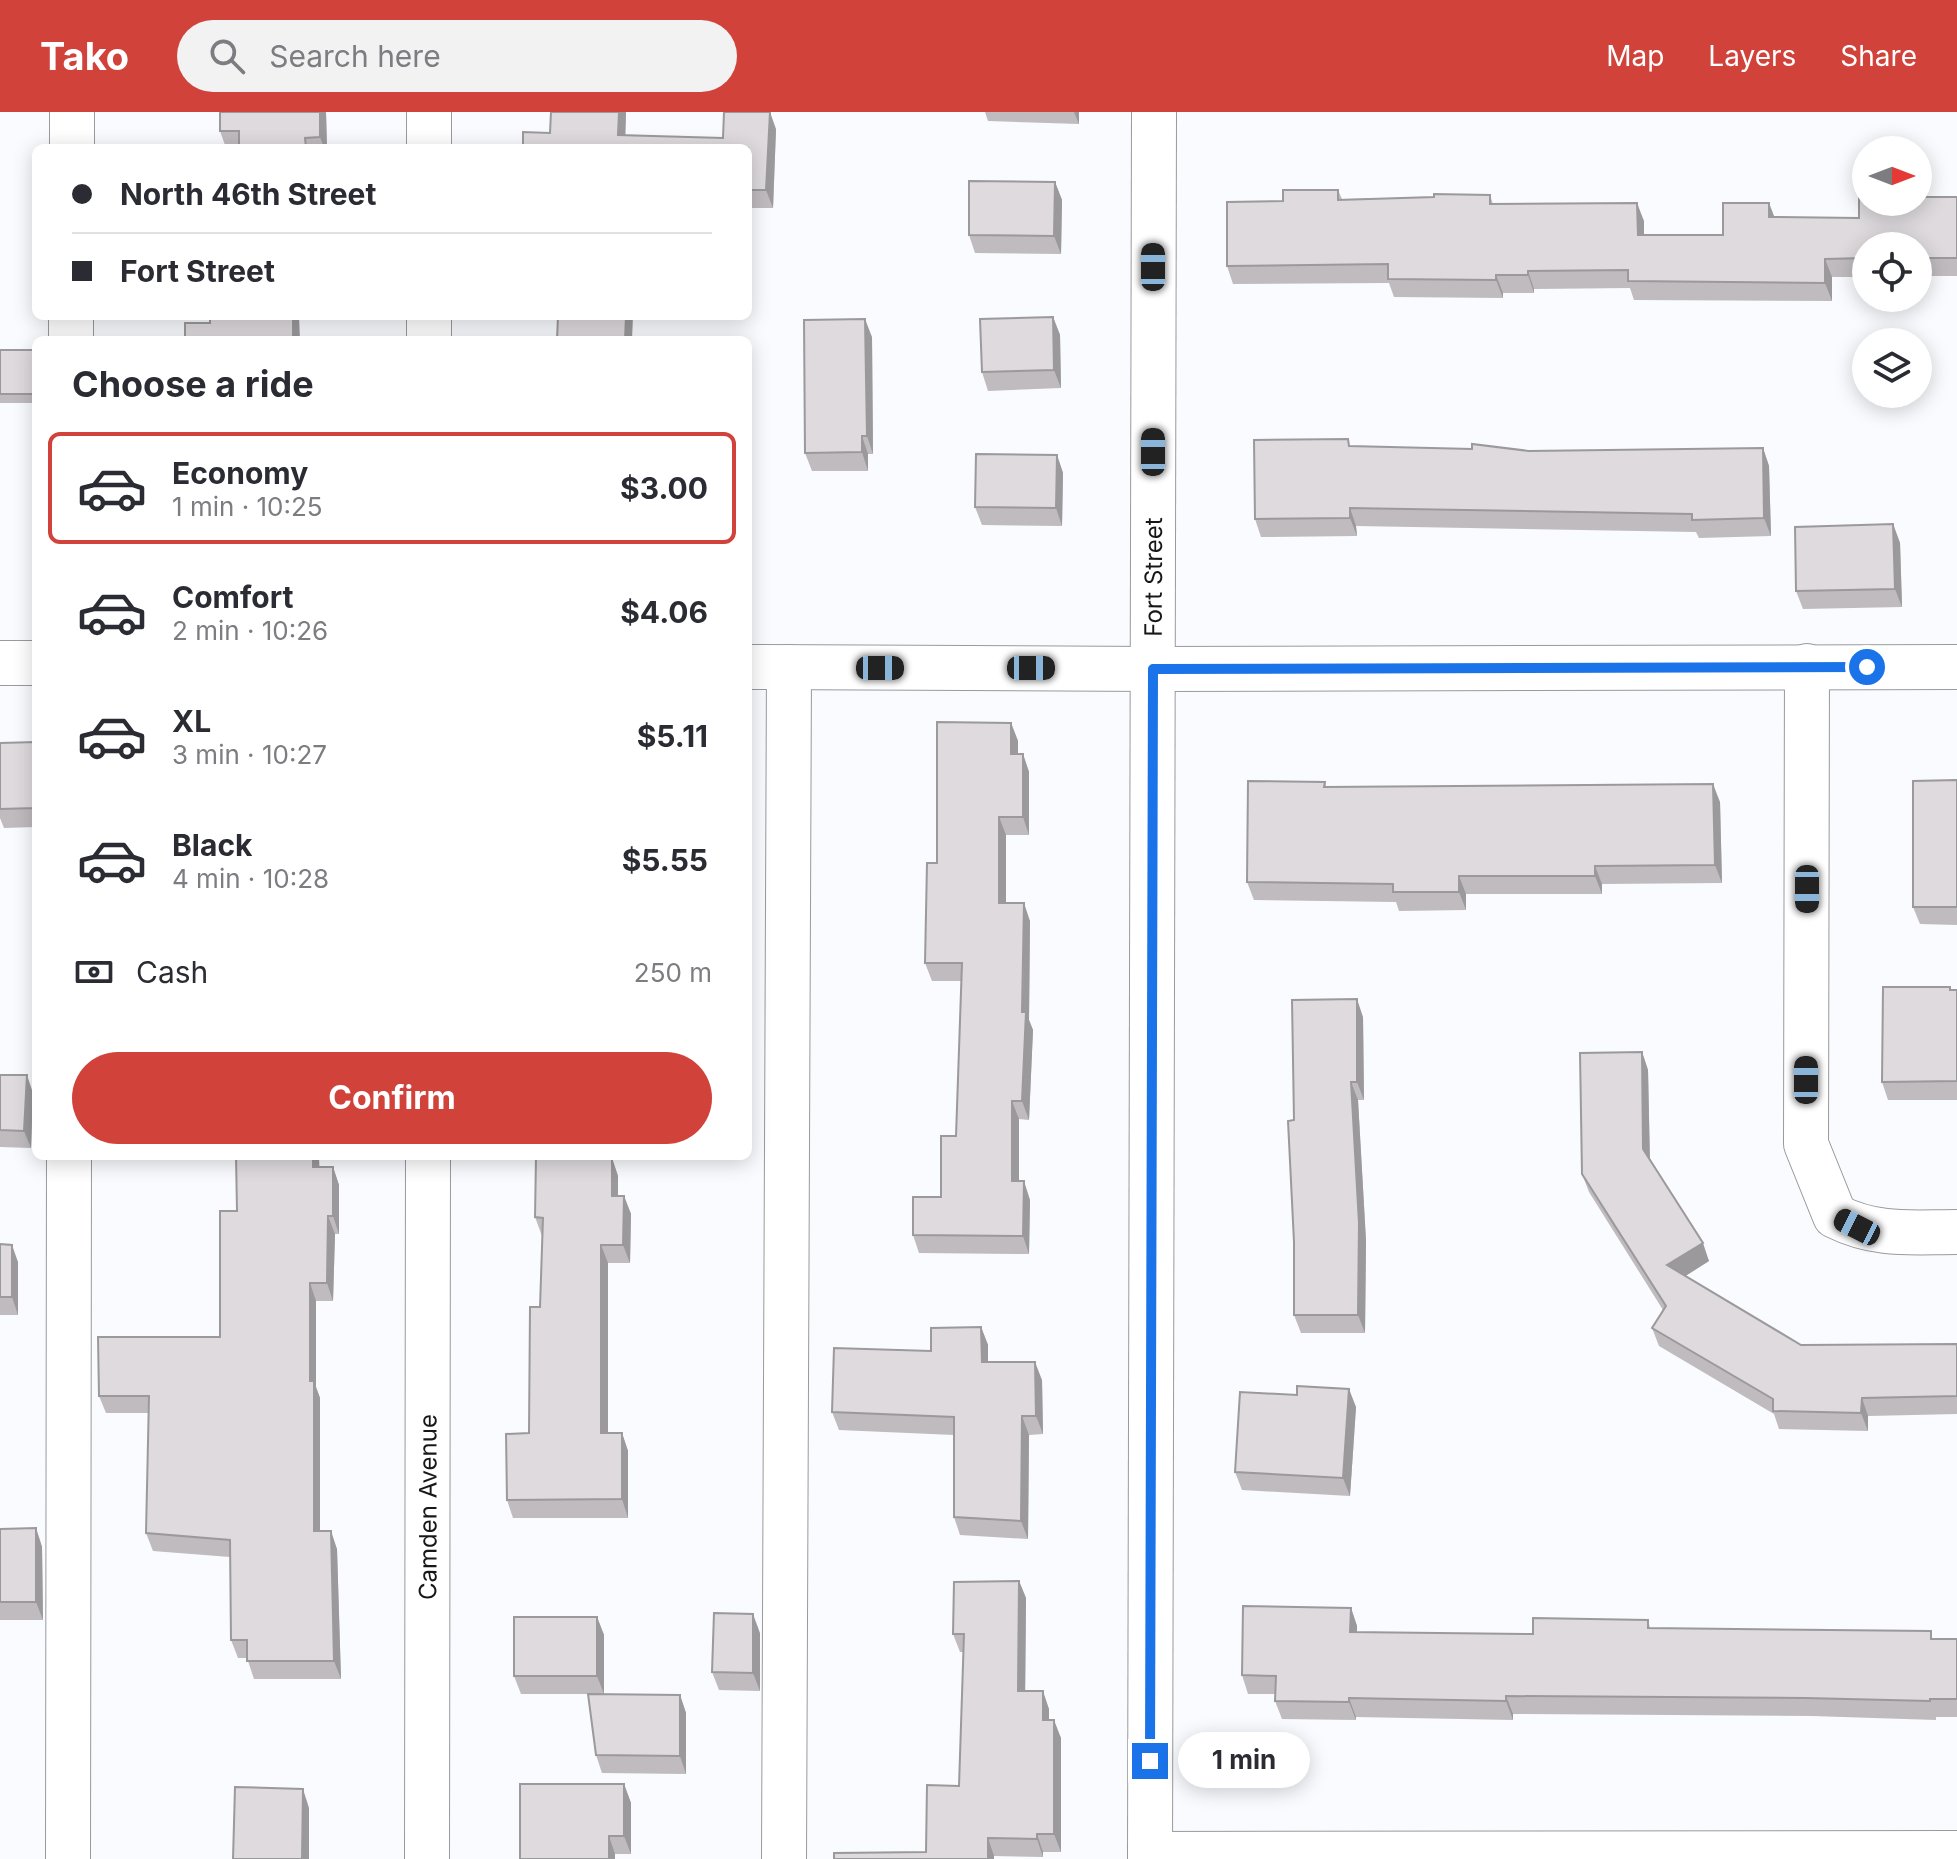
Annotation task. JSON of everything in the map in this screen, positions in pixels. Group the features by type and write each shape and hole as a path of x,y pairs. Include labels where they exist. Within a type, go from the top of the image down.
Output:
{"street":[{"path":"72,112 72,144"},
{"path":"429,112 429,144"},
{"name":"Fort Street","path":"1150,1856 1154,112"},
{"path":"0,663 32,663"},
{"path":"1807,666 1806,1144 1835,1216 1857,1227 1878,1232 1957,1232"},
{"path":"784,1859 768,667 1957,667"},
{"path":"68,1859 69,1160"},
{"name":"Camden Avenue","path":"427,1859 428,1160"},
{"path":"1150,1856 1957,1853"}],"building":[{"path":"220,112 320,112 320,137 305,138 306,144 239,144 239,131 220,131"},
{"path":"551,112 619,112 618,135 723,138 724,112 770,112 766,190 752,190 752,144 523,144 523,132 550,133"},
{"path":"969,181 1055,182 1054,236 969,235"},
{"path":"1283,190 1338,190 1338,200 1434,197 1434,194 1490,195 1490,204 1637,203 1638,235 1723,235 1723,203 1769,203 1769,217 1859,218 1932,216 1932,197 1957,197 1957,258 1932,258 1932,232 1852,232 1852,258 1825,259 1825,283 1628,281 1628,270 1528,271 1528,275 1496,275 1496,280 1388,279 1388,264 1227,266 1227,202 1283,201"},
{"path":"1053,317 1054,370 982,372 980,319"},
{"path":"865,319 867,436 862,436 862,452 805,453 804,320"},
{"path":"210,320 293,320 293,336 185,336 185,323 210,323"},
{"path":"558,320 626,320 625,336 557,336"},
{"path":"0,350 32,350 32,394 0,394"},
{"path":"1348,439 1349,446 1472,449 1472,444 1529,451 1763,448 1764,518 1692,520 1692,514 1350,508 1350,518 1255,519 1254,440"},
{"path":"976,454 1057,455 1056,508 975,507"},
{"path":"1893,524 1895,589 1796,591 1795,527"},
{"path":"937,722 1011,723 1011,754 1023,754 1023,817 999,817 999,903 1024,903 1022,1012 1026,1012 1022,1101 1012,1101 1012,1181 1024,1181 1023,1236 913,1235 913,1197 941,1197 941,1136 956,1136 962,963 925,963 927,863 937,863"},
{"path":"32,742 32,808 0,809 0,743"},
{"path":"1957,780 1957,907 1913,907 1913,781"},
{"path":"1248,781 1325,782 1324,787 1713,784 1715,865 1595,866 1595,876 1459,876 1459,892 1393,892 1393,884 1247,882"},
{"path":"1883,987 1950,987 1950,990 1957,990 1957,1081 1882,1082"},
{"path":"1357,999 1357,1082 1351,1082 1359,1223 1358,1315 1294,1315 1288,1121 1294,1120 1292,1000"},
{"path":"1642,1052 1643,1149 1703,1243 1667,1265 1801,1345 1957,1344 1957,1396 1862,1398 1861,1413 1773,1411 1773,1399 1652,1328 1666,1306 1582,1174 1580,1053"},
{"path":"0,1075 27,1075 24,1131 0,1130"},
{"path":"236,1160 313,1160 313,1167 333,1167 333,1216 328,1216 327,1283 310,1283 310,1381 314,1381 314,1531 331,1531 334,1661 247,1661 247,1640 231,1640 230,1540 146,1533 149,1396 99,1396 98,1337 220,1337 220,1211 237,1211"},
{"path":"536,1160 612,1160 612,1196 624,1196 623,1245 601,1245 601,1433 622,1433 622,1499 507,1500 506,1434 529,1433 530,1307 540,1307 543,1218 535,1217"},
{"path":"0,1244 12,1245 12,1297 0,1297"},
{"path":"981,1327 982,1362 1035,1362 1036,1416 1022,1416 1021,1521 954,1517 954,1417 832,1412 834,1348 931,1351 931,1328"},
{"path":"1297,1386 1349,1389 1343,1478 1235,1472 1240,1392 1297,1395"},
{"path":"36,1528 36,1602 0,1602 0,1529"},
{"path":"1019,1581 1018,1691 1043,1691 1043,1720 1054,1720 1054,1834 1037,1834 1037,1839 988,1838 988,1859 834,1859 834,1853 926,1852 927,1785 959,1786 964,1634 953,1634 954,1582"},
{"path":"1243,1606 1351,1608 1350,1632 1533,1634 1533,1618 1648,1620 1648,1628 1931,1631 1931,1639 1957,1639 1957,1699 1506,1696 1506,1701 1349,1698 1349,1702 1275,1701 1276,1676 1242,1675"},
{"path":"714,1613 753,1614 753,1673 712,1672"},
{"path":"514,1617 597,1617 597,1676 514,1676"},
{"path":"588,1694 680,1695 680,1756 596,1755"},
{"path":"520,1784 624,1784 624,1836 609,1836 609,1859 520,1859"},
{"path":"235,1787 303,1789 302,1859 233,1859"}],"route":[{"path":"1150,1761 1153,669 1867,667"}]}
